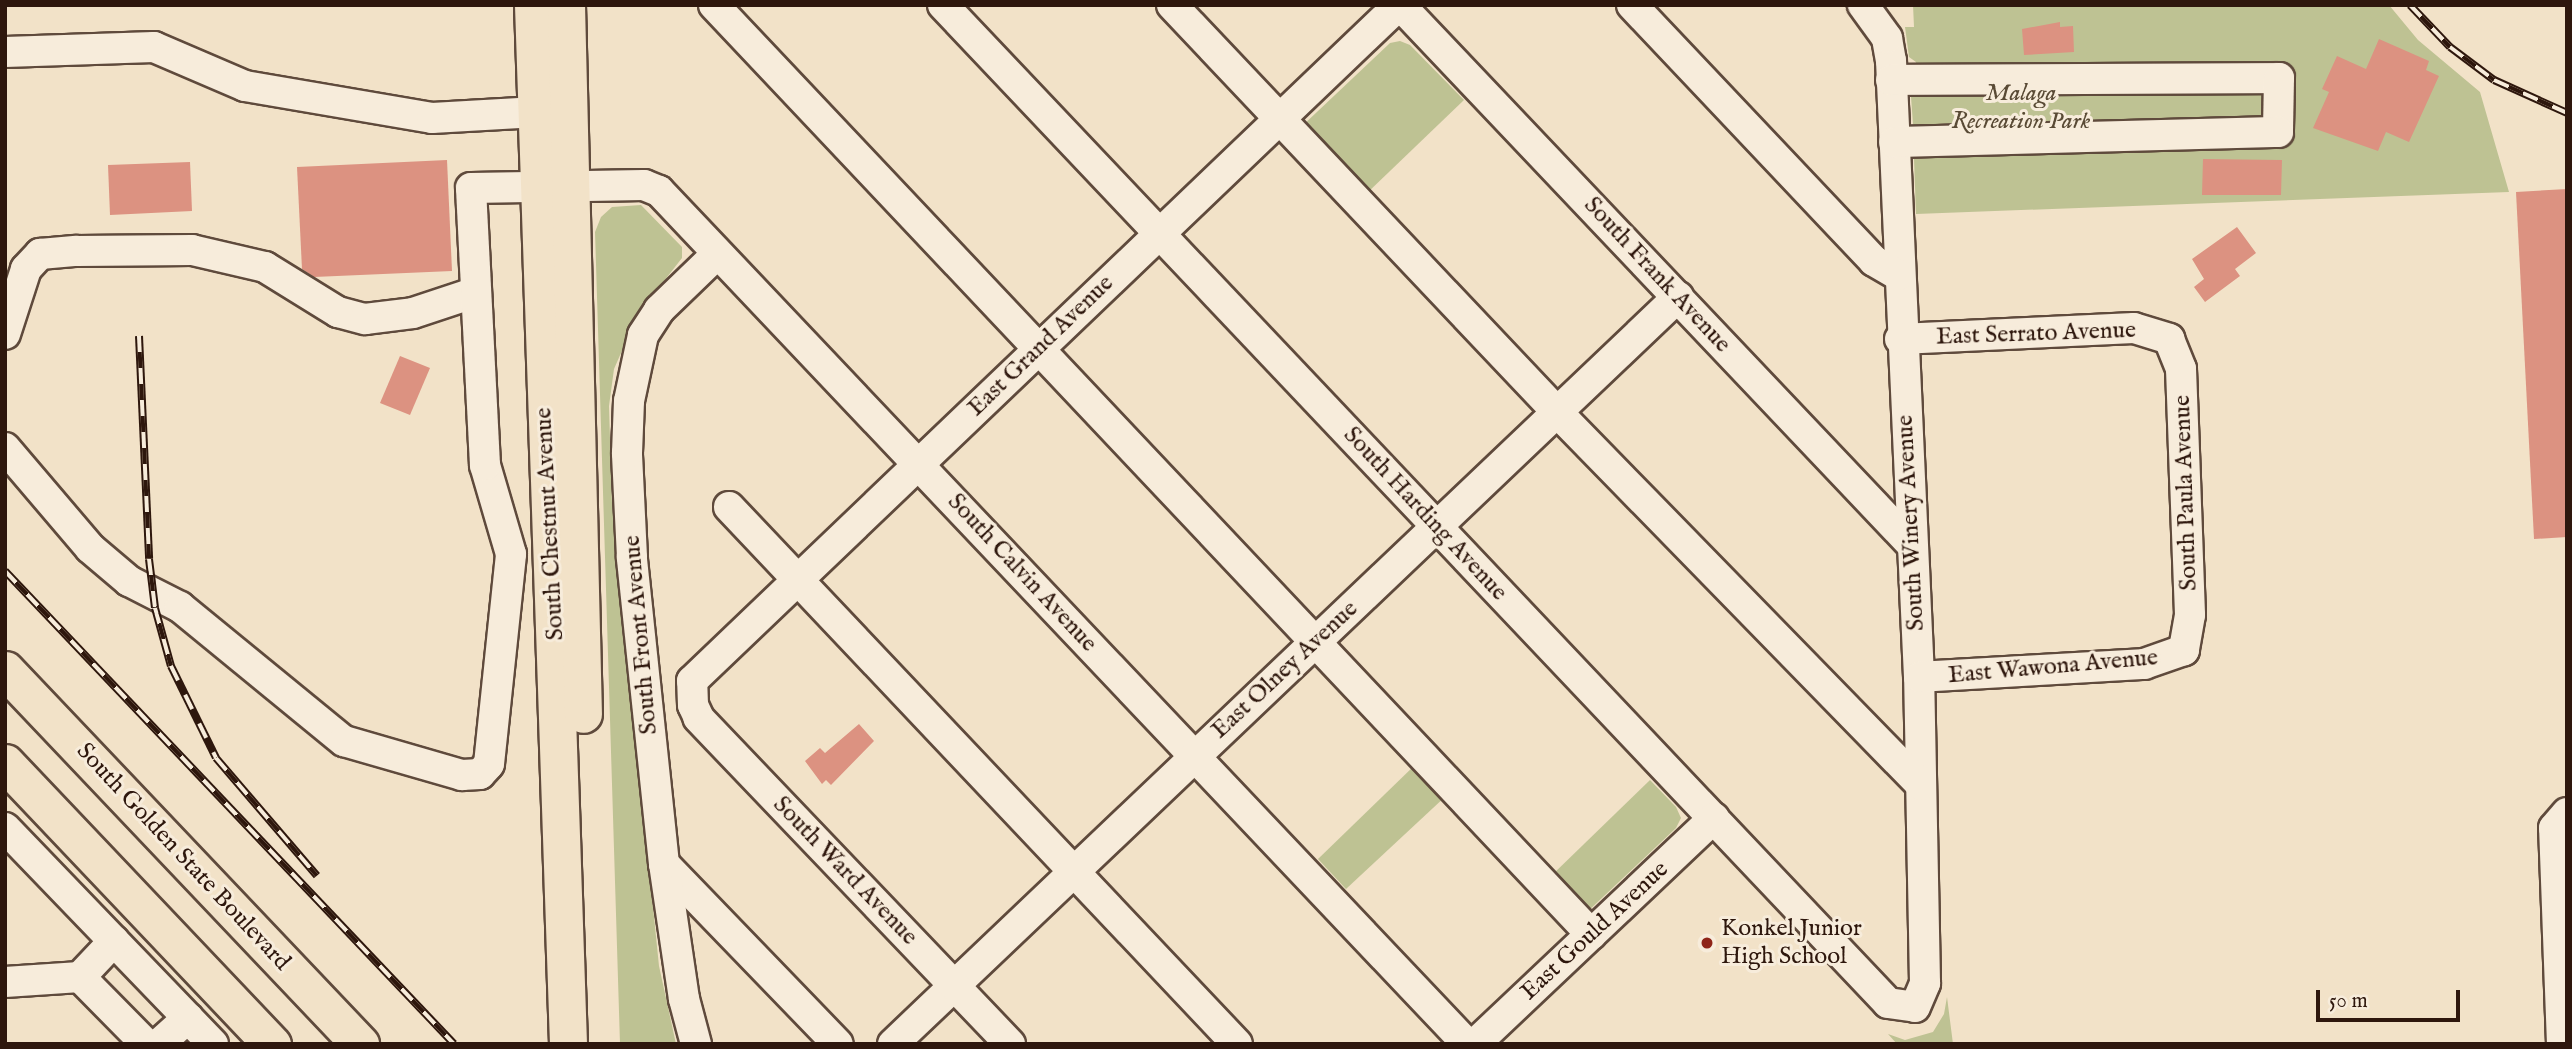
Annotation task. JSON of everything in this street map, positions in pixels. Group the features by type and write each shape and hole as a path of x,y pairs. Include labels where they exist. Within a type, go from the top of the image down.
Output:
{"main road":[{"name":"South Chestnut Avenue","path":"533,5 537,112 556,185 593,1044"},
{"name":"South Chestnut Avenue","path":"566,5 556,185 540,315 553,559 568,1044"},
{"name":"South Golden State Boulevard","path":"5,670 359,1043"},
{"path":"5,763 272,1044"}],"street":[{"path":"714,5 1036,351 1316,642 1591,934"},
{"name":"South Harding Avenue","path":"943,5 1888,1003 1915,1007"},
{"path":"1172,5 1558,412 1921,785"},
{"name":"East Grand Avenue","path":"691,691 698,672 1400,5"},
{"name":"South Frank Avenue","path":"1400,5 1912,545"},
{"path":"1632,5 1874,261 1898,275"},
{"name":"South Winery Avenue","path":"1863,5 1887,38 1891,80 1900,339 1919,677 1925,983 1915,1007"},
{"path":"5,52 154,47 244,86 432,118 537,112"},
{"path":"1891,80 2279,78 2278,132 1894,142"},
{"name":"South Calvin Avenue","path":"475,292 471,188 645,185 659,191 1467,1044"},
{"path":"5,334 26,269 40,254 192,250 265,267 338,312 365,319 413,313 475,292 485,465 511,555 489,764 480,774 462,775 344,741 180,607 129,581 90,548 5,448"},
{"name":"South Front Avenue","path":"696,1044 684,999 664,864 632,557 629,401 643,335 659,310 717,254"},
{"name":"East Olney Avenue","path":"893,1044 1678,297"},
{"name":"East Serrato Avenue","path":"1900,339 2134,328 2169,339"},
{"name":"South Paula Avenue","path":"2169,339 2181,369 2190,615 2184,650"},
{"path":"729,507 1237,1044"},
{"name":"East Wawona Avenue","path":"1919,677 2144,664 2184,650"},
{"name":"South Ward Avenue","path":"691,691 699,718 1010,1044"},
{"path":"2562,1044 2554,828 2567,813"},
{"name":"East Gould Avenue","path":"1475,1044 1714,818"},
{"path":"5,828 213,1044"},
{"path":"664,864 838,1044"},
{"path":"5,982 80,977 114,941"},
{"path":"80,977 146,1044"},
{"path":"159,1044 188,1018"}],"green space":[{"name":"Malaga Recreation Park","path":"1913,5 2389,5 2418,40 2480,92 2509,192 1916,214 1914,159 1919,153 1918,129 1913,124 1911,97 1917,92 1916,62 1909,57 1905,27 1914,27"},
{"path":"1400,41 1410,45 1464,100 1365,195 1300,128 1390,43"},
{"path":"641,205 682,247 682,258 638,314 614,369 609,406 612,503 659,966 676,1044 620,1044 595,232 601,217 612,207"},
{"path":"1417,763 1447,795 1346,889 1318,859"},
{"path":"1650,780 1676,807 1681,818 1676,828 1586,913 1551,876"},
{"path":"1947,997 1953,1044 1897,1044 1888,1034 1905,1040 1933,1032 1944,1014"}],"building":[{"path":"2060,22 2060,27 2073,26 2074,52 2024,55 2022,29"},
{"path":"2379,39 2429,61 2426,70 2439,76 2409,142 2386,132 2378,151 2313,128 2329,92 2322,89 2337,56 2366,69"},
{"path":"2203,159 2282,160 2281,195 2202,195"},
{"path":"447,160 452,271 314,277 302,269 297,167"},
{"path":"190,162 192,211 110,215 108,165"},
{"path":"2567,189 2567,537 2534,539 2516,192"},
{"path":"2237,227 2256,253 2235,269 2240,276 2205,302 2194,287 2204,279 2192,259"},
{"path":"400,356 430,368 410,415 380,403"},
{"path":"859,724 874,741 831,785 826,780 822,784 805,761 820,748 825,753"}],"railway":[{"path":"2410,5 2450,47 2494,80 2567,113"},
{"path":"139,336 149,559 155,608 171,666 216,758 317,876"},
{"path":"5,571 454,1044"}],"place":[{"name":"Konkel Junior High School","path":"1707,943"}]}
